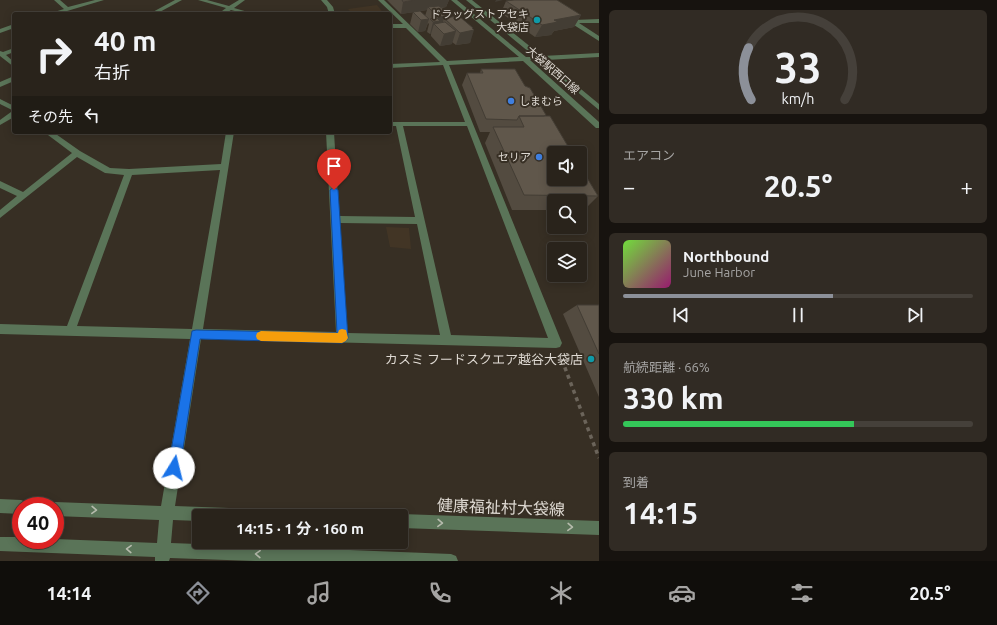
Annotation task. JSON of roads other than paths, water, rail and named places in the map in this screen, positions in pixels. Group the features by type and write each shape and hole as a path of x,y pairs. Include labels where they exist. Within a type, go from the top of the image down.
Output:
{"street":[{"path":"57,0 67,9"},
{"path":"57,12 101,0"},
{"path":"156,12 179,0"},
{"path":"201,0 245,12"},
{"path":"224,12 242,0"},
{"path":"324,0 330,7 331,12"},
{"path":"0,329 556,344 446,64 381,0"},
{"name":"大袋駅西口線","path":"454,0 525,59 599,126"},
{"name":"大袋駅西口線","path":"469,0 542,58 599,108"},
{"path":"562,15 599,39"},
{"path":"573,22 599,21"},
{"path":"392,26 407,26"},
{"path":"0,31 12,27"},
{"path":"12,51 2,55 12,64"},
{"path":"392,66 599,55"},
{"path":"0,85 12,79"},
{"path":"0,102 12,108"},
{"path":"0,123 12,115"},
{"path":"447,340 420,221 394,124 469,124"},
{"path":"51,134 77,153 108,171 129,172 225,166"},
{"path":"163,555 167,513 230,134"},
{"path":"330,134 342,338"},
{"path":"0,215 77,153"},
{"path":"70,331 129,172"},
{"path":"0,184 24,196"},
{"path":"336,219 420,221"},
{"path":"0,506 12,507"},
{"path":"64,508 192,514"},
{"name":"健康福祉村大袋線","path":"408,521 599,528"},
{"path":"0,544 163,555 451,561"}],"place":[{"name":"ドラッグストアセキ 大袋店","path":"537,20"},
{"name":"しまむら","path":"511,101"},
{"name":"セリア","path":"539,157"},
{"name":"カスミ フードスクエア越谷大袋店","path":"591,359"}]}
